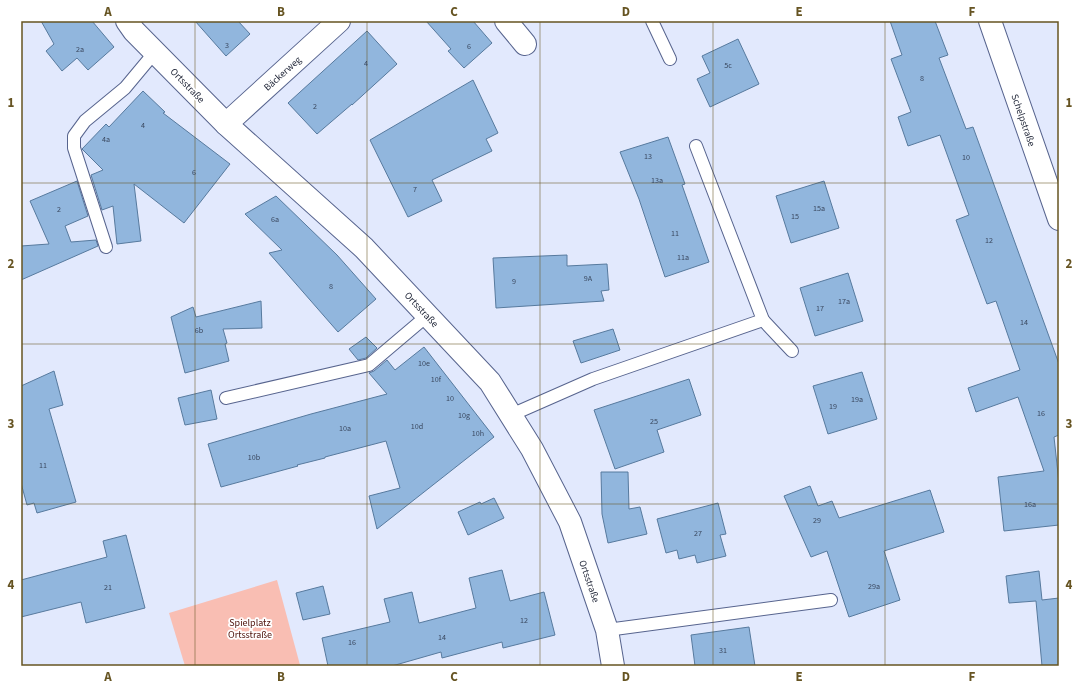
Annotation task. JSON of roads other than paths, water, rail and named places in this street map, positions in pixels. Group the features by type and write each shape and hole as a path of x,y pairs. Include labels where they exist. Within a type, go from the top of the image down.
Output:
{"street":[{"name":"Ortsstraße","path":"128,21 134,31 226,124 364,248 428,314 490,382 532,449 570,522 607,630 613,666"},
{"name":"Bäckerweg","path":"226,124 339,21"},
{"path":"506,21 525,44"},
{"name":"Schelpstraße","path":"990,21 1059,219"}],"lane":[{"path":"652,21 670,59"},
{"path":"106,247 74,148 74,136 85,121 125,88 155,52"},
{"path":"696,146 762,320 792,351"},
{"path":"226,398 369,365 428,314"},
{"path":"511,415 593,379 762,320"},
{"path":"607,630 831,600"}],"park label":[{"name":"Spielplatz Ortsstraße","path":"250,628"}]}
